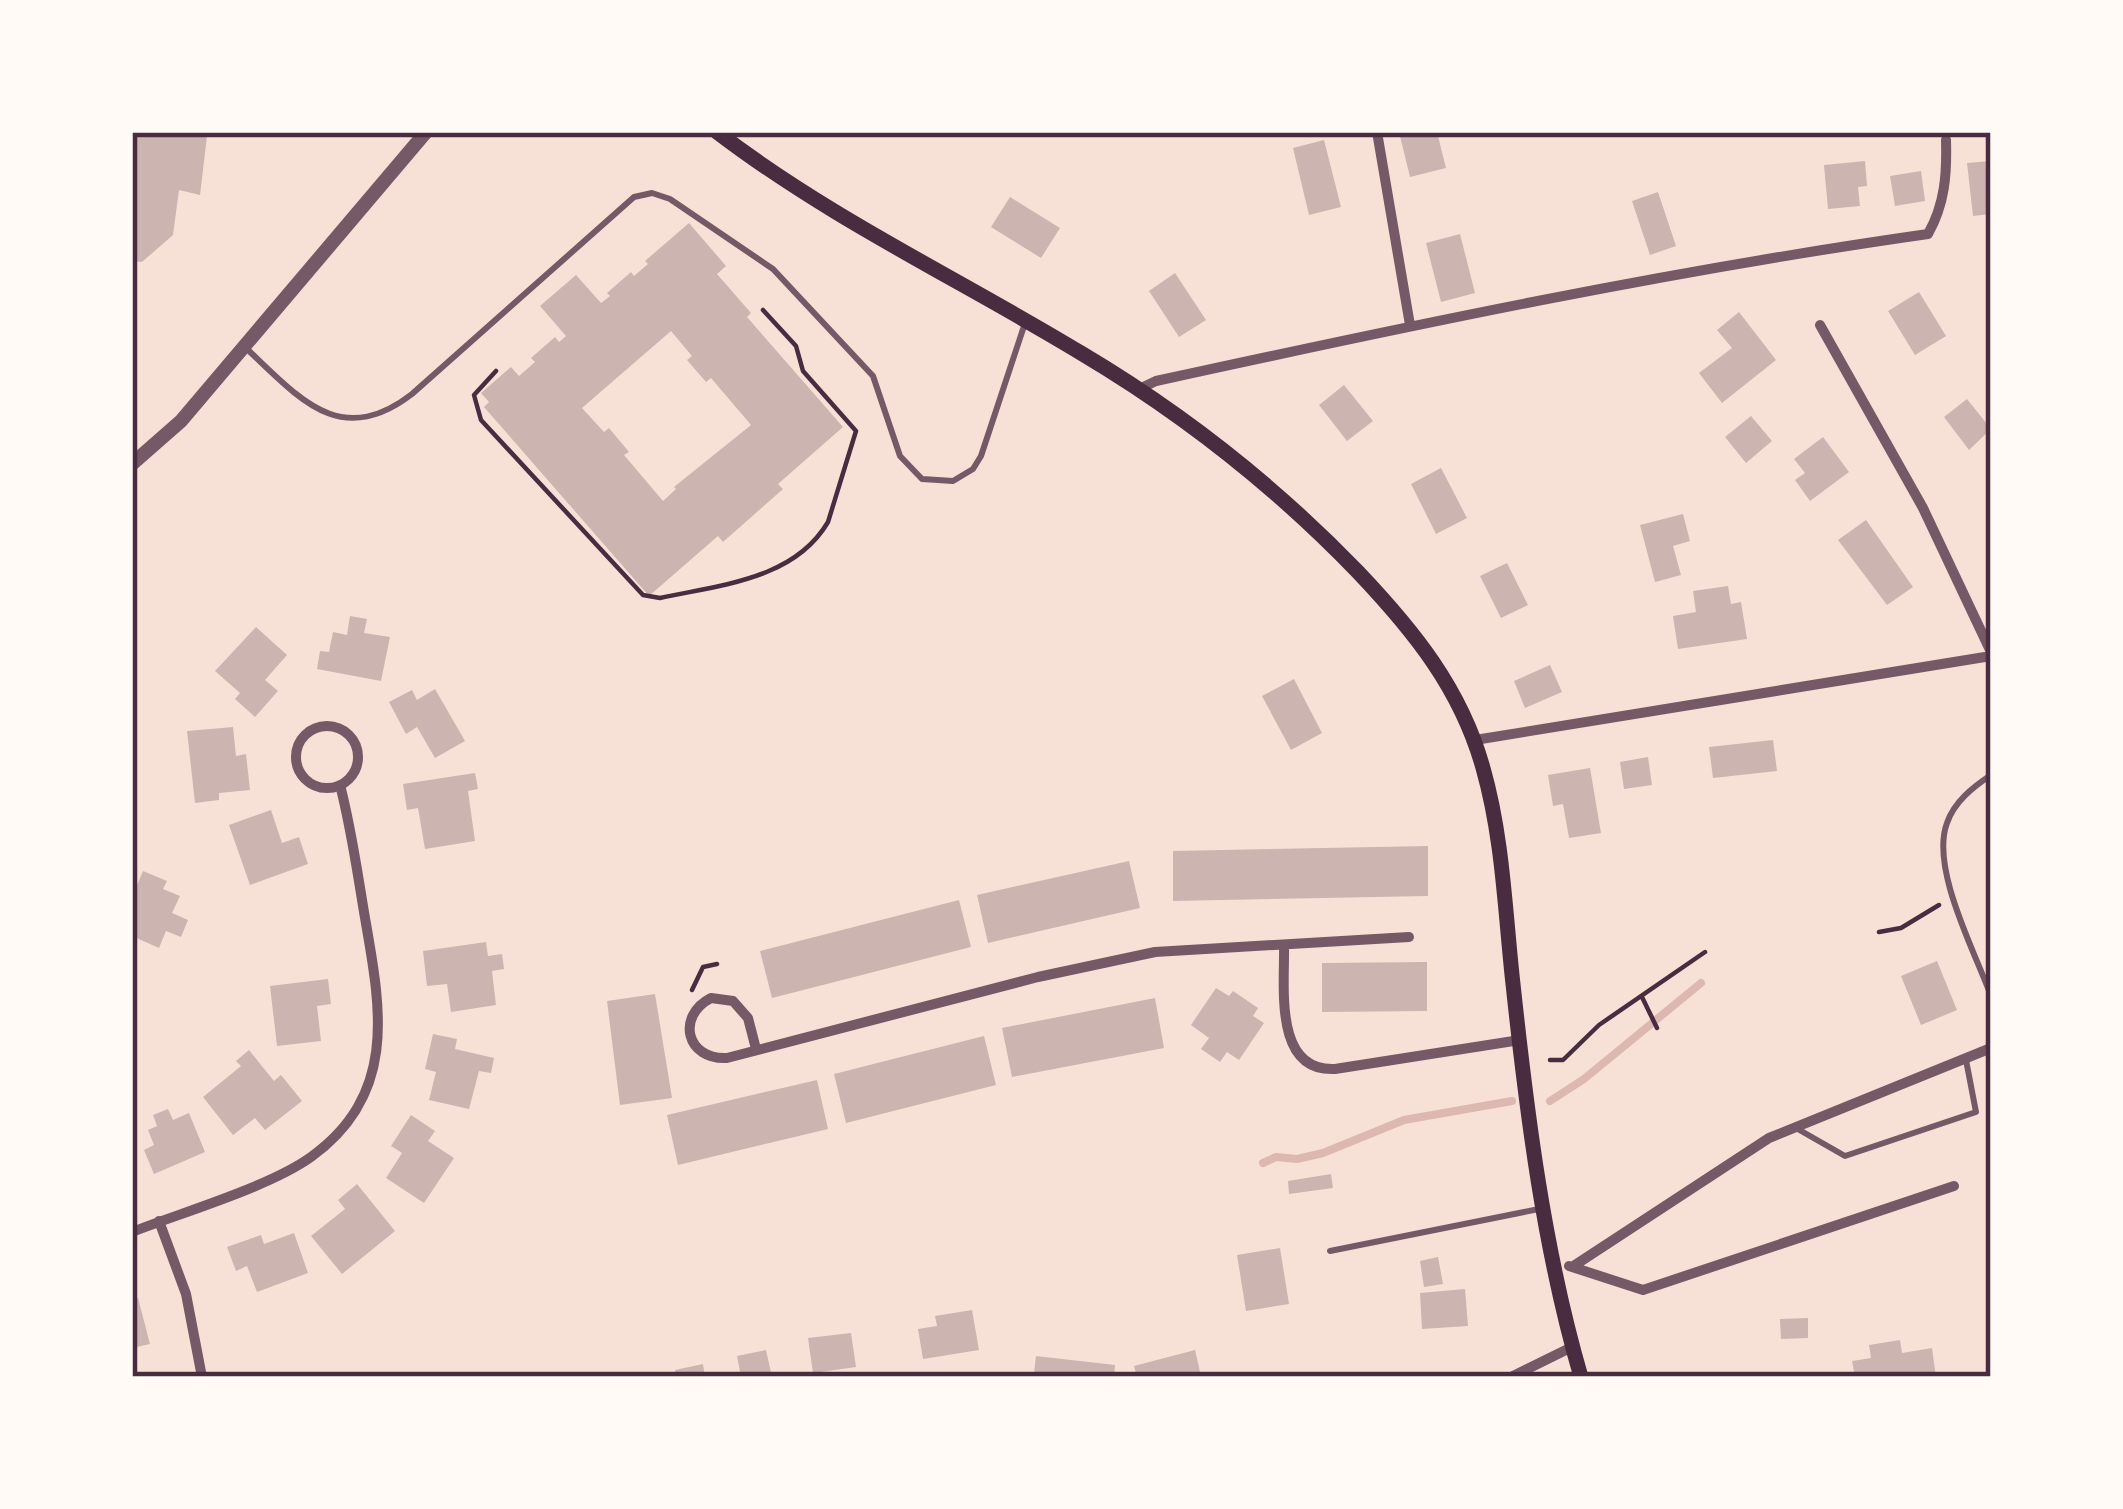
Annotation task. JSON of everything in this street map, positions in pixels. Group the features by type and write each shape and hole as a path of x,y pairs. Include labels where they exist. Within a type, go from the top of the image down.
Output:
{"main road":[{"path":"717,132 849,224 1026,320 1138,389 1240,464 1345,559 1418,639 1456,696 1475,740 1498,842 1544,1209 1581,1377"}],"street":[{"path":"132,464 181,421 426,132"},
{"path":"1377,132 1410,325"},
{"path":"1138,389 1156,381 1410,325 1762,258 1928,234 1947,179 1946,140"},
{"path":"1475,740 1991,654 1923,508 1820,325"},
{"path":"337,727 355,743 356,767 340,785 316,786 299,770 298,747 313,729 337,727"},
{"path":"132,1232 308,1159 347,1122 369,1084 377,1057 380,1015 340,785"},
{"path":"756,1048 748,1018 734,1000 711,998 692,1013 689,1037 704,1055 727,1058 1143,954 1408,938"},
{"path":"1284,945 1288,1030 1293,1048 1310,1065 1334,1069 1520,1040"},
{"path":"1572,1267 1769,1138 1991,1048"},
{"path":"1554,1261 1642,1290 1954,1186"},
{"path":"159,1221 186,1294 202,1377"},
{"path":"1511,1377 1572,1347"}],"lane":[{"path":"245,346 326,414 350,420 375,417 412,394 634,197 652,193 670,199 755,255 790,285 873,376 906,466 922,479 943,483 962,477 981,456 1026,320"},
{"path":"1991,775 1964,795 1948,819 1942,844 1955,898 1991,996"},
{"path":"1796,1127 1845,1156 1976,1112 1965,1059"},
{"path":"1330,1251 1544,1209"}],"path":[{"path":"496,371 474,395 481,420 643,596 654,599 771,573 825,529 856,431 803,371 796,346 763,310"},
{"path":"1880,932 1901,928 1955,898"},
{"path":"1550,1060 1563,1060 1598,1025 1644,1000 1706,952"},
{"path":"692,989 703,967 717,964"},
{"path":"1644,1000 1658,1028"}],"building":[{"path":"132,132 207,136 200,195 179,190 173,235 142,262 132,261"},
{"path":"1399,132 1437,132 1446,168 1410,177"},
{"path":"1324,140 1341,207 1309,215 1293,148"},
{"path":"1865,161 1867,186 1858,187 1860,206 1828,209 1824,165"},
{"path":"1991,161 1991,214 1973,216 1967,163"},
{"path":"1921,171 1925,201 1895,206 1890,176"},
{"path":"1658,192 1676,246 1650,255 1632,201"},
{"path":"1010,197 1060,228 1041,258 991,227"},
{"path":"689,223 726,266 717,274 751,313 747,317 843,427 778,484 783,489 723,542 718,536 649,596 484,407 489,402 481,393 511,367 519,376 555,337 559,342 566,336 540,306 576,275 601,303 631,272 634,276 648,264 645,261","holes":["671,331 692,356 687,360 706,382 711,378 751,425 663,501 624,455 629,452 609,428 604,432 582,408"]},
{"path":"1460,234 1475,293 1441,302 1426,243"},
{"path":"1175,273 1206,320 1179,337 1149,291"},
{"path":"1919,292 1946,336 1915,355 1888,311"},
{"path":"1739,312 1776,360 1722,403 1699,373 1732,348 1717,330"},
{"path":"1344,385 1373,421 1347,441 1319,405"},
{"path":"1967,399 1991,429 1969,450 1944,417"},
{"path":"1751,416 1772,441 1746,463 1725,437"},
{"path":"1823,437 1849,472 1810,501 1795,480 1805,473 1794,459"},
{"path":"1441,468 1467,518 1436,534 1411,484"},
{"path":"1683,514 1690,541 1673,546 1681,575 1655,582 1640,525"},
{"path":"1866,520 1913,587 1887,605 1838,540"},
{"path":"1507,563 1528,605 1501,618 1480,576"},
{"path":"1728,586 1731,604 1741,602 1747,639 1678,649 1673,616 1696,612 1693,591"},
{"path":"350,616 367,619 364,633 390,637 381,681 317,669 320,651 329,652 333,632 347,635"},
{"path":"256,627 287,655 265,680 278,691 255,717 235,699 240,693 215,671"},
{"path":"1550,665 1562,692 1525,708 1514,681"},
{"path":"1294,679 1322,733 1291,750 1262,696"},
{"path":"435,689 465,741 435,758 417,727 406,734 389,702 412,690 417,700"},
{"path":"233,727 236,756 246,754 250,790 219,793 219,800 195,803 187,731"},
{"path":"1773,740 1777,771 1713,778 1709,747"},
{"path":"1648,757 1652,785 1624,789 1620,762"},
{"path":"1590,768 1601,833 1569,838 1563,804 1553,806 1548,775"},
{"path":"475,773 478,789 468,791 475,841 425,849 418,808 407,810 403,784"},
{"path":"271,810 282,843 299,837 308,864 250,885 229,825"},
{"path":"1428,846 1428,896 1173,901 1173,851"},
{"path":"1129,861 1140,908 988,943 977,895"},
{"path":"143,871 167,881 163,889 180,896 172,913 188,920 181,937 166,931 159,948 132,936 132,897"},
{"path":"959,900 971,947 772,998 760,951"},
{"path":"486,942 488,956 502,954 504,969 492,971 496,1005 451,1012 447,984 427,986 423,951"},
{"path":"1937,961 1957,1010 1921,1025 1901,976"},
{"path":"1427,962 1427,1011 1322,1012 1322,963"},
{"path":"328,979 331,1004 317,1006 321,1041 277,1046 270,986"},
{"path":"1216,988 1229,996 1233,991 1258,1008 1253,1016 1264,1023 1239,1060 1227,1052 1220,1062 1201,1049 1209,1038 1191,1025"},
{"path":"655,994 672,1098 620,1105 607,1001"},
{"path":"1155,998 1164,1048 1012,1077 1002,1028"},
{"path":"433,1034 457,1039 455,1049 494,1058 491,1073 479,1071 469,1109 429,1100 436,1072 425,1069"},
{"path":"984,1036 996,1085 846,1123 834,1074"},
{"path":"249,1050 274,1081 281,1075 302,1101 265,1130 255,1118 233,1135 203,1097 241,1066 236,1061"},
{"path":"817,1080 828,1129 678,1165 667,1115"},
{"path":"168,1109 173,1120 189,1113 205,1152 154,1174 144,1150 154,1145 148,1130 157,1126 153,1115"},
{"path":"411,1115 435,1131 428,1141 454,1158 424,1203 386,1178 402,1153 391,1146"},
{"path":"1331,1174 1333,1188 1289,1194 1288,1181"},
{"path":"357,1184 395,1231 342,1274 311,1236 345,1209 338,1200"},
{"path":"294,1233 308,1273 257,1292 247,1266 236,1271 227,1247 261,1235 264,1244"},
{"path":"1280,1248 1289,1304 1246,1311 1237,1255"},
{"path":"1438,1257 1443,1284 1424,1287 1420,1261"},
{"path":"1465,1289 1468,1326 1422,1329 1420,1293"},
{"path":"138,1298 150,1344 132,1348 132,1300"},
{"path":"972,1310 979,1350 923,1359 918,1329 937,1326 935,1316"},
{"path":"1808,1318 1808,1338 1781,1339 1780,1319"},
{"path":"851,1333 856,1367 813,1373 808,1338"},
{"path":"1900,1340 1902,1353 1932,1348 1936,1377 1855,1377 1852,1361 1871,1358 1869,1345"},
{"path":"766,1350 772,1377 741,1377 737,1356"},
{"path":"1195,1350 1201,1376 1137,1377 1134,1366"},
{"path":"1036,1356 1115,1365 1114,1377 1034,1373"},
{"path":"703,1364 705,1377 676,1377 675,1370"}],"waterway":[{"path":"1550,1101 1584,1079 1701,983"},
{"path":"1263,1163 1276,1157 1297,1159 1323,1153 1404,1120 1512,1101"}]}
